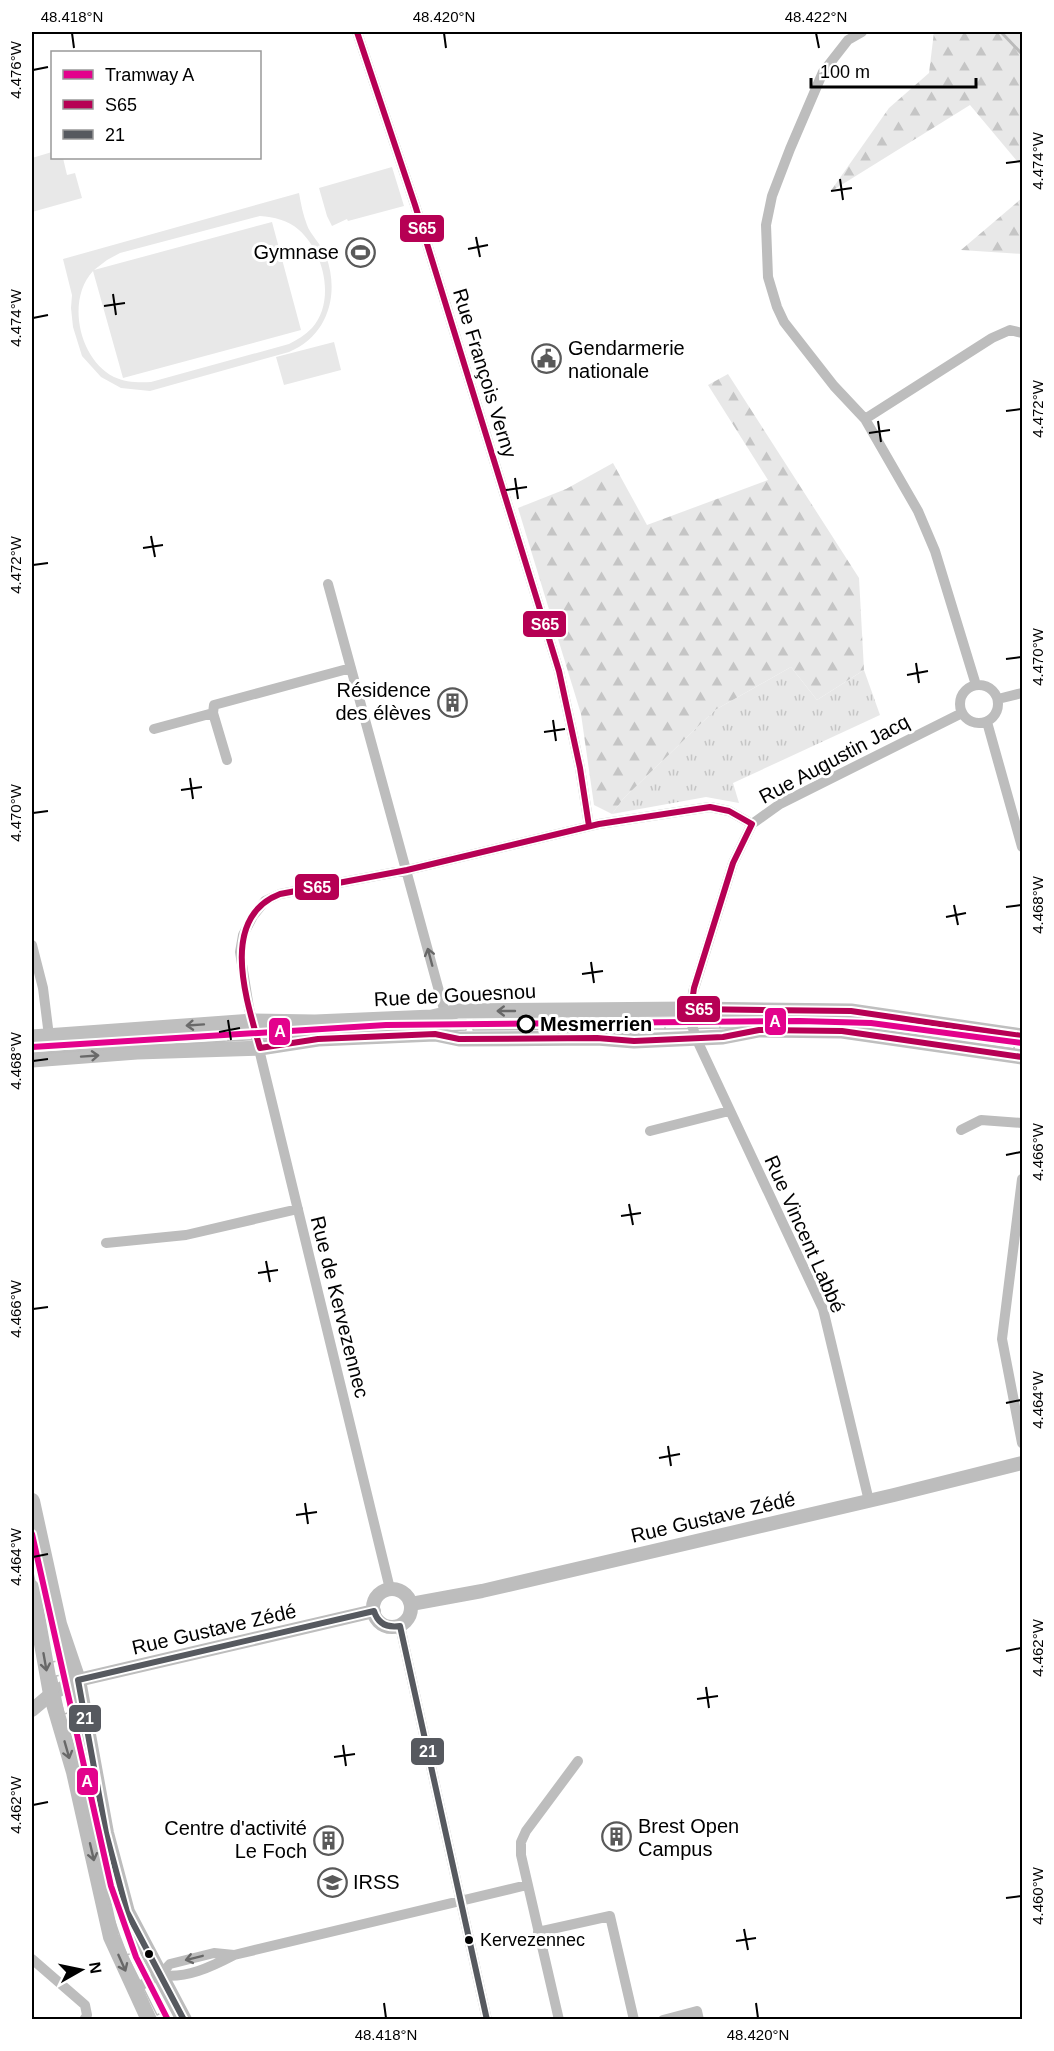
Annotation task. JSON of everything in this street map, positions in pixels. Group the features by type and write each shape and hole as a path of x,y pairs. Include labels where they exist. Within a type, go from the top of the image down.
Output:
{"main road":[{"name":"Rue de Gouesnou","path":"32,1037 432,1017 445,1013 691,1009 851,1011 1023,1036"},
{"name":"Rue de Gouesnou","path":"32,1060 137,1052 260,1048 318,1039 435,1034 459,1039 597,1038 634,1041 694,1031 723,1037 759,1030 842,1031 1023,1057"},
{"path":"32,1501 59,1624 74,1772 111,1937 149,2019"},
{"path":"32,1588 64,1687 127,1912 184,2019"}],"street":[{"name":"Rue François Verny","path":"357,32 415,205 559,671 580,768 589,826"},
{"path":"862,32 848,40 823,72 772,196 766,225 765,250 768,277 784,322 834,386 865,419 918,512 935,552 976,685"},
{"path":"865,419 992,338 1010,330 1023,333"},
{"path":"328,584 445,1013"},
{"path":"154,729 213,704 351,668"},
{"path":"976,685 990,687 998,699 996,712 987,722 972,722 962,713 960,704 967,688 976,685"},
{"path":"998,699 1023,693"},
{"path":"213,704 227,760"},
{"name":"Rue Augustin Jacq","path":"694,1031 691,1009 694,988 733,863 752,824 780,804 962,713"},
{"path":"987,722 1023,848"},
{"path":"407,870 589,826 710,807 729,811 752,824"},
{"name":"Rue de Kervezennec","path":"390,1589 249,1008 240,952 243,935 253,916 265,901 280,894 407,870"},
{"path":"32,945 43,988 49,1036"},
{"name":"Rue Vincent Labbé","path":"694,1031 729,1111 823,1309 869,1501"},
{"path":"650,1131 729,1111"},
{"path":"961,1130 981,1120 1023,1123"},
{"path":"1023,1179 1002,1339 1023,1443"},
{"path":"106,1243 186,1235 298,1209"},
{"path":"1011,1260 1023,1261"},
{"name":"Rue Gustave Zédé","path":"411,1604 483,1591 1023,1463"},
{"path":"390,1589 401,1591 411,1604 408,1619 399,1626 388,1627 375,1617 374,1605 379,1594 390,1589"},
{"name":"Rue Gustave Zédé","path":"64,1687 374,1611"},
{"path":"399,1626 487,2019"},
{"path":"32,1710 64,1687"},
{"path":"559,2019 520,1855 521,1842 526,1831 578,1761"},
{"path":"134,1989 160,1975 170,1964 214,1953 234,1955 527,1885"},
{"path":"538,1932 610,1916 634,2019"},
{"path":"32,1959 79,1999 85,2014"},
{"path":"663,2019 698,2012 699,2019"}],"green space":[{"path":"934,32 1022,32 1022,167 970,105 830,192 889,108 929,73"},
{"path":"51,152 51,159 63,159 67,175 75,173 82,198 32,212 32,158"},
{"path":"392,167 404,206 348,221 347,219 332,226 319,188"},
{"path":"299,193 307,225 326,256 332,285 331,299 322,325 302,345 289,352 150,391 121,388 101,377 82,356 73,327 72,295 63,259","holes":["260,216 286,221 308,239 315,251 324,277 325,291 324,304 319,317 309,331 289,344 151,382 136,382 114,377 92,357 80,328 79,313 80,297 93,271 123,378 301,330 272,222 94,270 120,253"]},
{"path":"1022,198 1022,254 961,250"},
{"path":"334,342 341,370 284,385 276,357"},
{"path":"728,374 859,578 864,670 817,700 791,667 715,710 623,799 612,814 594,805 581,714 518,508 566,489 613,463 647,525 768,480 708,385"},
{"path":"791,667 817,700 864,670 880,715 733,783 739,803 706,797 612,814 623,799 715,710"}],"waterway":[{"path":"1001,32 1022,54"}],"tram line":[{"path":"834,1017 887,1021 885,1032 828,1028 720,1028 719,1018 834,1017"},
{"path":"665,1018 665,1029 600,1029 600,1019 665,1018"},
{"path":"665,1018 719,1018 720,1028 665,1029 665,1018"},
{"path":"594,1019 594,1029 473,1030 473,1020 594,1019"},
{"path":"466,1020 466,1030 281,1038 280,1027 466,1020"},
{"name":"A","path":"32,1047 386,1025 800,1021 871,1023 1022,1043"},
{"path":"893,1022 1015,1039 1014,1049 892,1033 893,1022"},
{"path":"280,1027 281,1038 228,1041 228,1030 280,1027"},
{"path":"32,1044 228,1030 228,1041 32,1054"},
{"path":"32,1516 63,1660 52,1662 32,1568"},
{"name":"A","path":"32,1534 111,1886 136,1957 168,2020"},
{"path":"66,1674 75,1711 64,1714 56,1676 66,1674"},
{"path":"78,1725 115,1885 137,1951 127,1955 100,1872 67,1727 78,1725"},
{"path":"137,1951 167,2010 157,2015 127,1955 137,1951"}],"transit line":[{"name":"S65","path":"357,32 415,205 559,671 580,768 589,826"},
{"name":"S65","path":"1022,1036 851,1011 691,1009 694,988 733,863 752,824 729,811 710,807 599,824 407,870 280,894 261,906 249,922 243,941 244,985 260,1048 318,1039 435,1034 459,1039 597,1038 634,1041 723,1037 759,1030 842,1031 1022,1057"},
{"name":"21","path":"184,2020 127,1912 106,1833 78,1680 374,1611 384,1624 400,1626 487,2020"}],"place":[{"name":"Gymnase","path":"360,252"},
{"name":"Gendarmerie nationale","path":"547,359"},
{"name":"Résidence des élèves","path":"452,702"},
{"name":"Mesmerrien","path":"526,1024"},
{"name":"Brest Open Campus","path":"617,1837"},
{"name":"Centre d'activité Le Foch","path":"328,1840"},
{"name":"IRSS","path":"332,1882"},
{"name":"Kervezennec","path":"469,1940"}]}
